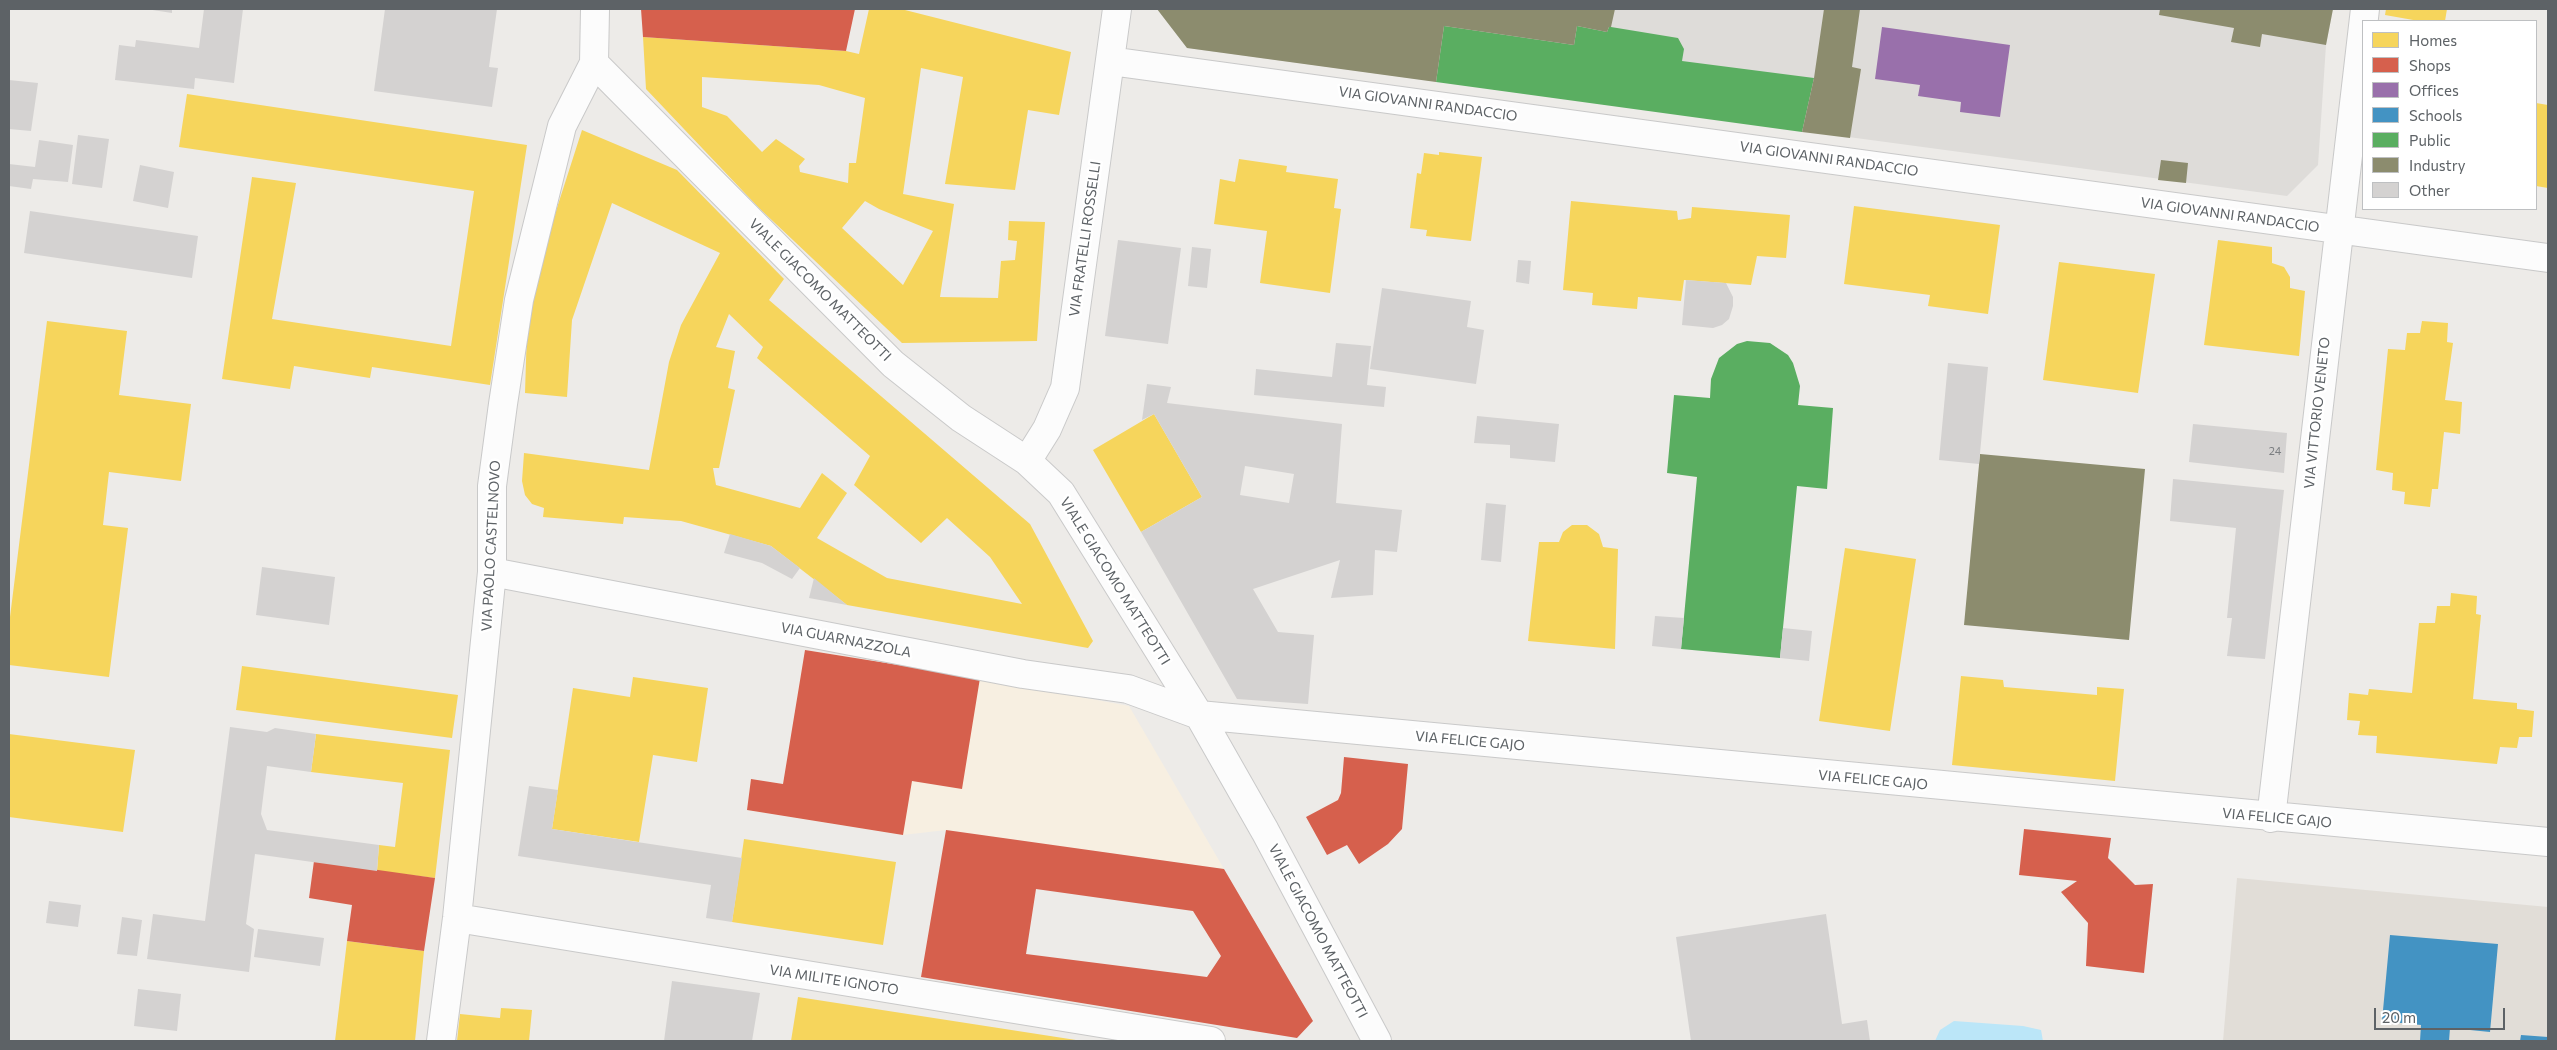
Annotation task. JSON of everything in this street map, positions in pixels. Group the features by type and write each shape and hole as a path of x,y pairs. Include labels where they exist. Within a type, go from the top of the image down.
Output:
{"street":[{"path":"594,63 595,9"},
{"name":"VIA FRATELLI ROSSELLI","path":"1027,461 1047,429 1065,388 1117,9"},
{"name":"VIA VITTORIO VENETO","path":"2271,818 2362,25"},
{"name":"VIA GIOVANNI RANDACCIO","path":"1110,61 2548,258"},
{"name":"VIA PAOLO CASTELNOVO","path":"441,1041 457,918 492,572 492,486 502,404 519,300 562,126 594,63"},
{"name":"VIALE GIACOMO MATTEOTTI","path":"594,63 893,364 961,418 1027,461 1061,493 1199,715 1265,831 1377,1041"},
{"name":"VIA GUARNAZZOLA","path":"492,572 1023,674 1128,689 1199,715"},
{"name":"VIA FELICE GAJO","path":"1199,715 2271,818 2548,842"},
{"name":"VIA MILITE IGNOTO","path":"457,918 1212,1041"}],"shaded area":[{"path":"1157,9 2333,9 2326,45 2318,165 2287,196 1187,48"},
{"path":"805,650 980,678 1129,706 1224,869 946,830 903,835 747,810 751,779 783,784"},
{"path":"2237,878 2548,907 2548,1041 2223,1041"}],"water":[{"path":"1954,1021 2023,1026 2041,1030 2043,1041 1935,1041 1940,1030"}],"building: Homes":[{"path":"869,9 901,9 1071,52 1059,115 1028,110 1015,190 945,184 963,77 921,68 903,194 954,204 940,297 998,298 1001,261 1015,260 1017,241 1008,240 1009,221 1045,222 1037,341 902,343 759,208 646,89 643,37 846,51 859,54","holes":["702,77 819,85 865,98 856,163 849,163 848,183 800,172 799,166 805,159 776,139 762,152 727,116 702,107","865,201 879,209 933,231 903,285 842,228"]},
{"path":"2386,9 2447,9 2445,20 2413,20 2385,15"},
{"path":"187,94 527,145 490,385 372,367 370,378 294,366 290,389 222,379 252,177 296,183 272,319 451,346 474,191 179,147"},
{"path":"2537,103 2548,105 2548,188 2537,186"},
{"path":"582,130 677,170 784,279 769,300 1030,524 1093,641 1088,648 847,605 771,546 681,521 624,517 623,524 543,517 544,508 532,504 525,495 522,481 524,453 649,470 669,362 681,325 720,253 612,203 572,320 567,397 525,393 528,298","holes":["729,314 763,347 757,358 870,456 854,485 921,543 947,518 990,557 1022,604 887,578 817,538 847,493 822,473 800,508 716,485 713,468 719,468 735,390 728,388 735,351 716,347"]},
{"path":"1439,152 1482,157 1471,241 1426,236 1427,230 1410,228 1417,173 1421,174 1424,153 1439,155"},
{"path":"1239,159 1287,166 1286,172 1338,179 1334,208 1341,209 1330,293 1260,283 1267,231 1214,224 1220,179 1235,182"},
{"path":"1571,201 1677,211 1678,220 1691,218 1692,207 1790,215 1786,258 1757,256 1751,285 1684,280 1681,301 1638,297 1637,309 1592,305 1593,293 1563,290"},
{"path":"1854,206 2000,225 1988,314 1928,306 1930,295 1844,284"},
{"path":"2218,240 2272,247 2272,263 2284,267 2290,277 2290,288 2305,291 2299,356 2204,345"},
{"path":"2059,262 2155,274 2138,393 2043,380"},
{"path":"47,321 127,331 119,395 191,404 181,481 109,472 103,525 128,528 109,677 9,665 9,625"},
{"path":"2422,321 2448,323 2447,342 2453,343 2445,400 2462,402 2460,434 2444,432 2438,489 2432,489 2430,507 2404,504 2405,492 2392,490 2393,473 2376,470 2388,349 2405,350 2407,333 2420,333"},
{"path":"1154,414 1202,497 1141,532 1093,450"},
{"path":"1572,525 1587,525 1599,534 1603,547 1618,549 1615,649 1528,641 1539,542 1559,542 1563,532"},
{"path":"1845,548 1916,559 1890,731 1819,721"},
{"path":"2451,593 2477,596 2476,614 2481,615 2473,699 2517,703 2517,709 2534,711 2532,737 2519,737 2517,748 2500,747 2497,764 2376,753 2377,736 2358,735 2360,721 2347,720 2349,693 2368,695 2369,689 2412,693 2419,623 2435,623 2437,606 2450,606"},
{"path":"242,666 458,695 452,738 236,710"},
{"path":"1961,676 2003,680 2004,687 2097,695 2097,687 2124,689 2115,781 1952,765"},
{"path":"633,677 708,688 697,762 653,755 639,842 552,829 573,688 630,697"},
{"path":"9,734 135,750 123,832 9,817"},
{"path":"316,734 450,750 435,878 377,871 379,845 395,847 403,783 311,772"},
{"path":"744,839 896,862 883,945 732,922"},
{"path":"347,941 424,951 415,1041 335,1041"},
{"path":"798,997 1076,1040 1076,1041 791,1041"},
{"path":"501,1008 532,1010 529,1041 457,1041 460,1014 500,1018"}],"building: Shops":[{"path":"641,9 855,9 846,51 643,37"},
{"path":"805,650 980,678 962,789 912,781 903,835 747,810 751,779 783,784"},
{"path":"1344,757 1408,764 1402,829 1388,844 1359,864 1347,845 1327,855 1306,817 1338,800 1341,793"},
{"path":"2024,829 2111,838 2108,858 2135,885 2153,884 2144,973 2086,966 2088,923 2061,892 2077,881 2019,875"},
{"path":"946,830 1224,869 1313,1021 1297,1038 921,977","holes":["1036,889 1193,911 1221,956 1207,977 1026,954"]},
{"path":"314,861 435,878 424,951 347,941 352,905 309,898"}],"building: Offices":[{"path":"1882,27 2010,45 2000,117 1960,112 1961,102 1918,96 1920,85 1875,79"}],"building: Schools":[{"path":"2390,935 2498,944 2490,1032 2450,1028 2449,1041 2420,1041 2421,1025 2382,1021"},
{"path":"2521,1035 2548,1037 2548,1041 2520,1041"}],"building: Public":[{"path":"1444,26 1574,45 1577,26 1607,32 1609,27 1611,27 1678,38 1684,49 1682,61 1814,78 1802,132 1436,82"},
{"path":"1747,341 1770,343 1788,355 1793,363 1800,386 1798,405 1833,408 1827,489 1797,486 1780,658 1681,649 1697,477 1667,473 1674,395 1710,398 1711,379 1719,358 1737,344"}],"building: Industry":[{"path":"1157,9 1615,9 1611,27 1609,27 1607,32 1577,26 1574,45 1444,26 1436,82 1187,48"},
{"path":"1824,9 1860,9 1852,67 1861,69 1850,138 1802,132 1814,78"},
{"path":"2160,9 2333,9 2326,45 2262,34 2260,47 2231,42 2234,28 2159,15"},
{"path":"2161,160 2188,163 2186,183 2158,180"},
{"path":"1980,454 2145,469 2129,640 1964,625"}],"building: Other":[{"path":"146,9 172,9 172,13"},
{"path":"204,9 243,9 234,83 195,78 194,89 115,80 119,45 135,47 136,40 199,48"},
{"path":"385,9 497,9 489,67 498,68 492,107 374,91"},
{"path":"9,80 38,83 31,131 9,129"},
{"path":"78,135 109,139 102,188 72,184"},
{"path":"39,140 73,145 68,182 33,179 31,189 9,186 9,164 35,167"},
{"path":"140,165 174,172 168,208 133,201"},
{"path":"30,211 198,236 192,278 24,253"},
{"path":"1118,240 1181,248 1168,344 1105,336"},
{"path":"1192,247 1211,249 1207,288 1188,286"},
{"path":"1518,260 1531,261 1529,284 1516,282"},
{"path":"1686,280 1726,283 1733,297 1733,306 1729,319 1722,325 1713,328 1682,325"},
{"path":"1382,288 1471,301 1467,327 1484,330 1476,384 1370,369"},
{"path":"1336,343 1371,346 1367,385 1386,387 1384,407 1254,395 1256,369 1332,377"},
{"path":"1948,363 1988,367 1979,464 1939,460"},
{"path":"1147,384 1171,387 1167,403 1342,424 1336,503 1402,510 1397,552 1375,550 1373,595 1331,598 1340,560 1253,589 1278,632 1314,635 1308,704 1237,699 1141,532 1202,497 1154,414 1142,420","holes":["1245,466 1294,474 1289,503 1240,495"]},
{"path":"1477,416 1559,424 1555,462 1510,458 1510,445 1474,443"},
{"path":"2193,424 2287,433 2284,473 2189,462"},
{"path":"2173,479 2284,490 2265,659 2227,656 2232,618 2227,618 2236,528 2170,521"},
{"path":"1486,503 1506,505 1501,562 1481,560"},
{"path":"730,534 771,546 800,568 792,579 762,563 724,553"},
{"path":"262,567 335,577 329,625 256,615"},
{"path":"814,578 847,605 809,598"},
{"path":"1655,616 1684,618 1681,649 1652,646"},
{"path":"1783,628 1812,631 1809,661 1780,658"},
{"path":"230,727 267,732 275,728 316,734 311,772 267,766 261,814 267,830 379,845 377,871 255,854 246,924 254,929 249,972 147,959 153,914 205,921"},
{"path":"529,786 558,790 552,829 742,858 732,922 706,918 711,885 518,856"},
{"path":"49,901 81,905 78,927 46,923"},
{"path":"1826,914 1842,1024 1867,1020 1870,1041 1691,1041 1676,937"},
{"path":"122,917 142,920 137,956 117,954"},
{"path":"258,929 324,938 320,966 254,957"},
{"path":"672,981 760,993 752,1041 664,1041"},
{"path":"138,989 181,994 177,1031 134,1026"}]}
